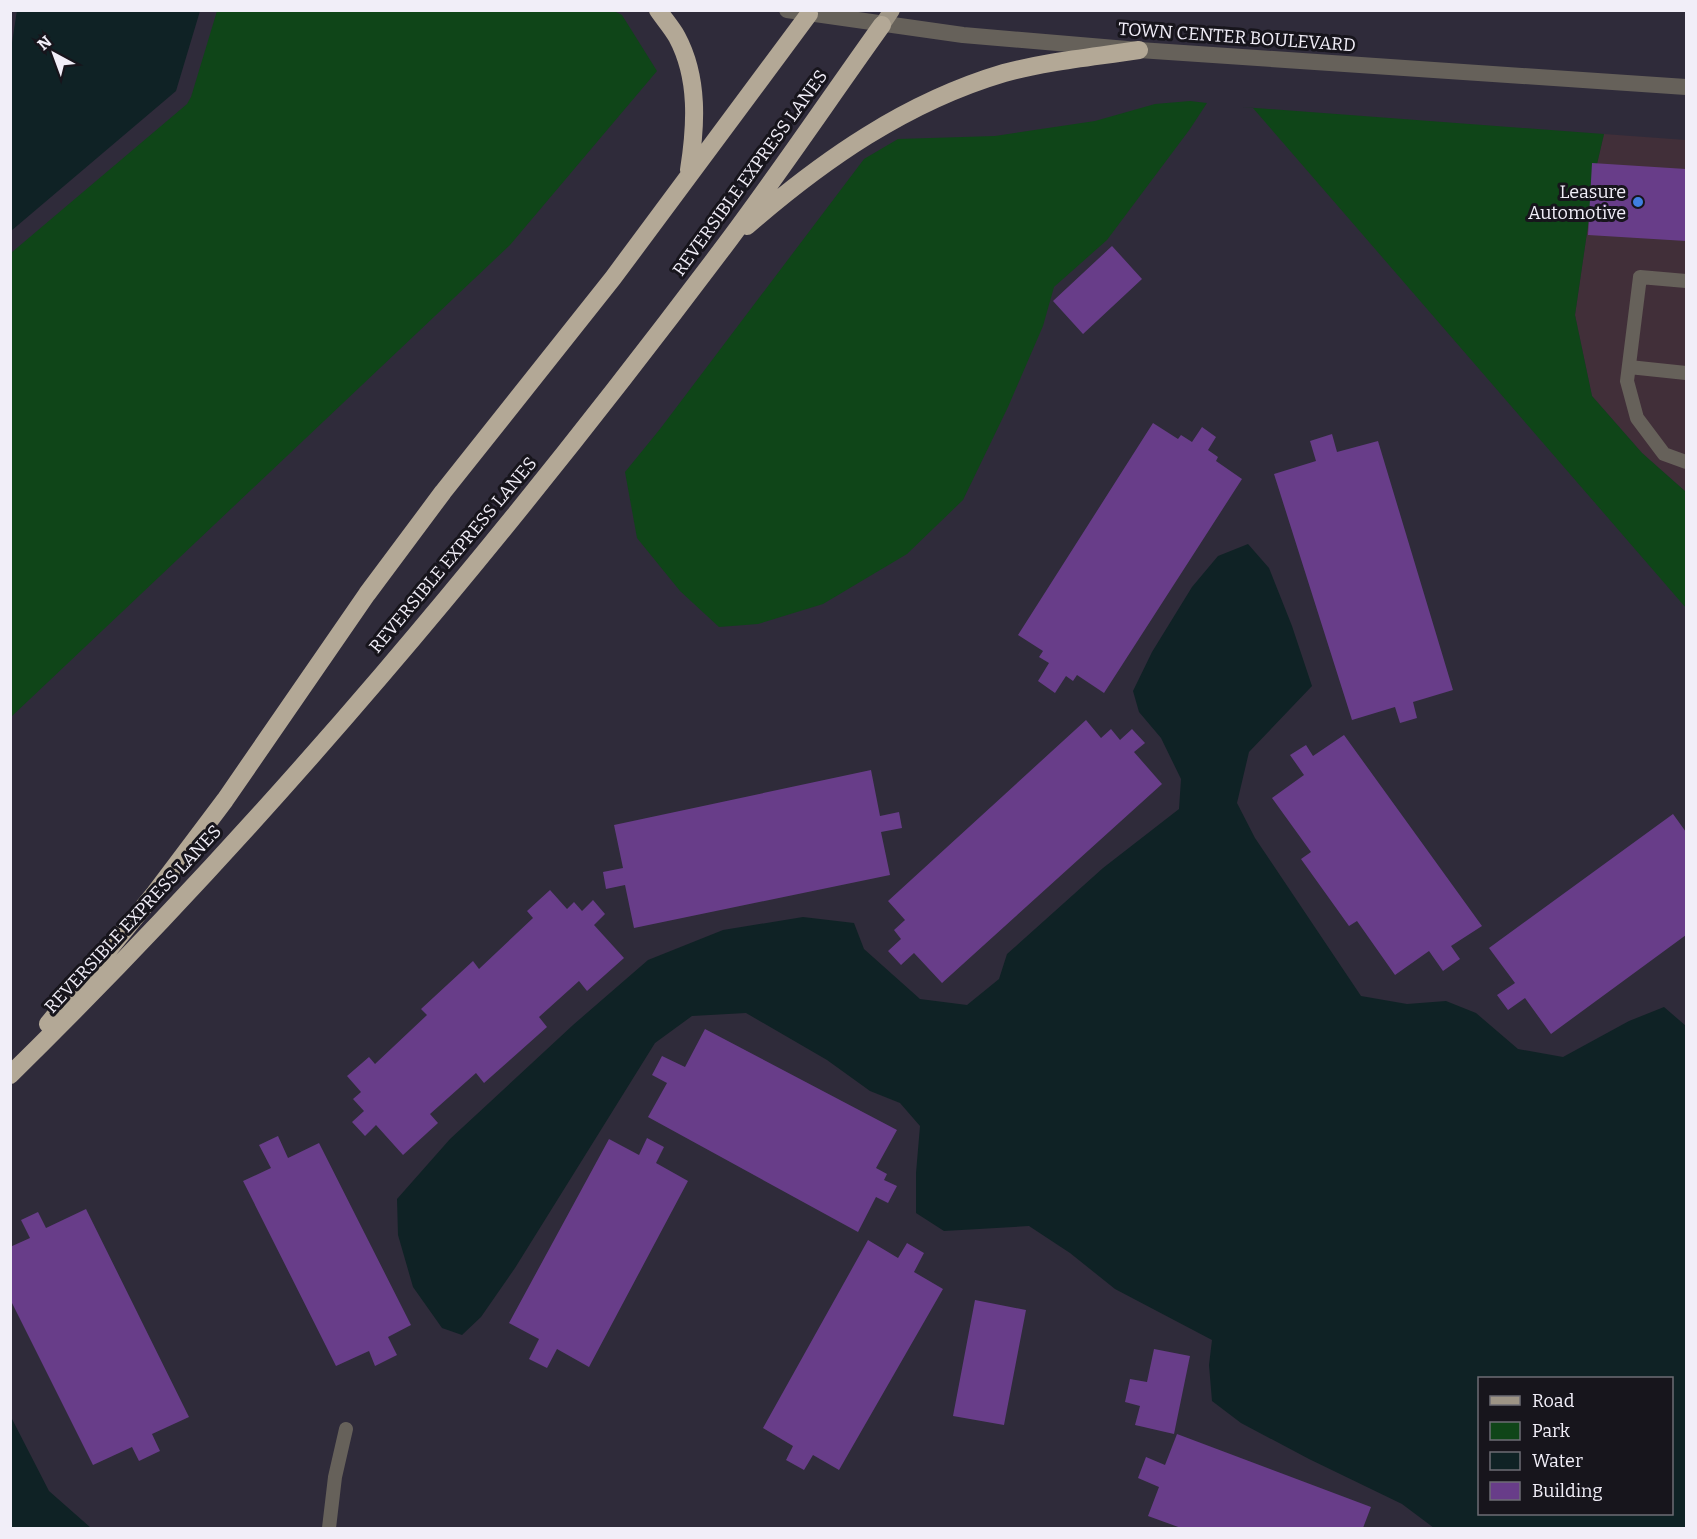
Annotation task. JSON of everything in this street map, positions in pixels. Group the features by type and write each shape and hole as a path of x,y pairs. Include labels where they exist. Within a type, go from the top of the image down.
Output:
{"highway":[{"path":"658,10 677,36 689,69 695,103 694,136 689,173"},
{"name":"REVERSIBLE EXPRESS LANES","path":"10,1070 154,893 225,801 367,594 443,492 613,278 810,12"},
{"name":"REVERSIBLE EXPRESS LANES","path":"10,1075 96,990 231,846 393,662 560,459 724,247 887,18"},
{"path":"724,247 783,195 837,154 880,126 919,107 1003,74 1043,64 1139,50"}],"street":[{"name":"TOWN CENTER BOULEVARD","path":"787,10 887,18 963,35 1139,50 1686,87"}],"lane":[{"path":"1686,281 1640,277 1627,381 1637,418 1664,454 1686,462"},
{"path":"1629,367 1686,373"},
{"path":"329,1528 335,1477 346,1429"}],"shaded area":[{"path":"1604,134 1686,140 1686,492 1642,453 1592,396 1575,315 1597,164"}],"green space":[{"path":"612,10 622,15 657,71 510,245 11,717 11,253 187,104 217,11"},
{"path":"1190,101 1207,103 1107,240 1054,287 1043,326 1008,407 963,500 907,554 823,604 758,624 719,627 680,591 637,538 625,472 864,159 898,139 995,136 1095,121 1155,104"},
{"path":"1242,107 1604,134 1597,164 1575,315 1592,396 1642,453 1686,492 1686,608 1253,108"}],"water":[{"path":"17,10 200,11 176,91 11,231 10,56"},
{"path":"1248,544 1269,568 1312,686 1249,752 1237,803 1255,838 1361,996 1407,1004 1446,1001 1476,1013 1518,1049 1563,1057 1629,1021 1664,1007 1686,1026 1686,1528 1434,1528 1402,1504 1241,1423 1212,1401 1209,1365 1212,1340 1115,1289 1070,1253 1029,1226 944,1231 916,1213 916,1173 920,1126 900,1103 870,1091 827,1060 746,1013 692,1016 655,1043 515,1268 481,1317 462,1335 442,1328 413,1287 398,1235 397,1199 450,1139 573,1025 648,960 723,930 803,917 854,923 864,949 920,999 967,1005 999,979 1007,954 1103,868 1179,809 1181,779 1161,738 1139,712 1133,691 1152,652 1192,587 1218,556"},
{"path":"11,1417 49,1491 91,1528 11,1528"}],"building":[{"name":"Leasure Automotive","path":"1592,163 1686,169 1686,241 1588,235"},
{"path":"1112,246 1142,279 1083,334 1053,301"},
{"path":"1153,423 1178,439 1181,435 1192,442 1202,427 1216,437 1208,450 1218,457 1216,461 1242,479 1104,693 1077,675 1073,681 1066,676 1055,693 1038,681 1049,663 1039,657 1043,651 1018,635"},
{"path":"1332,434 1337,452 1378,441 1453,690 1413,702 1417,718 1400,723 1395,707 1352,720 1274,474 1316,461 1310,441"},
{"path":"1086,720 1101,738 1111,729 1120,740 1132,729 1145,743 1134,752 1162,784 942,983 914,953 901,965 888,951 901,939 894,930 905,920 888,901"},
{"path":"1344,735 1482,926 1451,946 1460,959 1443,971 1429,951 1395,975 1357,921 1349,926 1301,859 1311,852 1272,798 1304,775 1290,755 1306,745 1313,756"},
{"path":"871,770 880,816 899,812 902,828 881,832 890,875 634,928 625,885 606,889 603,872 623,868 614,825"},
{"path":"1673,814 1686,832 1686,935 1551,1034 1525,998 1508,1010 1497,995 1515,983 1489,948"},
{"path":"550,890 567,909 574,902 582,911 593,900 605,914 594,925 624,958 587,991 579,981 539,1017 547,1027 484,1083 476,1073 430,1114 438,1123 403,1155 376,1125 365,1136 352,1122 364,1111 353,1099 361,1092 347,1076 369,1057 375,1064 427,1015 421,1009 473,961 479,969 533,918 527,911"},
{"path":"705,1029 897,1130 876,1168 887,1174 884,1180 897,1186 888,1203 876,1197 858,1232 648,1117 667,1083 652,1075 662,1056 685,1067"},
{"path":"278,1136 288,1158 319,1143 411,1325 388,1337 397,1355 375,1366 369,1351 336,1366 243,1181 271,1168 259,1145"},
{"path":"647,1138 664,1147 656,1163 688,1181 589,1367 557,1349 547,1368 529,1359 539,1339 509,1323 609,1139 639,1155"},
{"path":"86,1209 189,1417 152,1434 160,1451 139,1461 132,1447 93,1465 10,1299 10,1247 30,1238 21,1220 38,1212 46,1228"},
{"path":"868,1240 898,1258 907,1243 924,1253 914,1272 943,1289 839,1470 813,1455 804,1470 786,1460 793,1446 763,1428"},
{"path":"975,1300 1026,1310 1004,1425 953,1416"},
{"path":"1154,1349 1190,1356 1174,1434 1135,1425 1140,1406 1125,1402 1130,1379 1147,1382"},
{"path":"1177,1434 1371,1507 1363,1528 1181,1528 1148,1516 1159,1487 1138,1478 1146,1457 1165,1465"}],"place":[{"name":"Leasure Automotive","path":"1638,202"}]}
